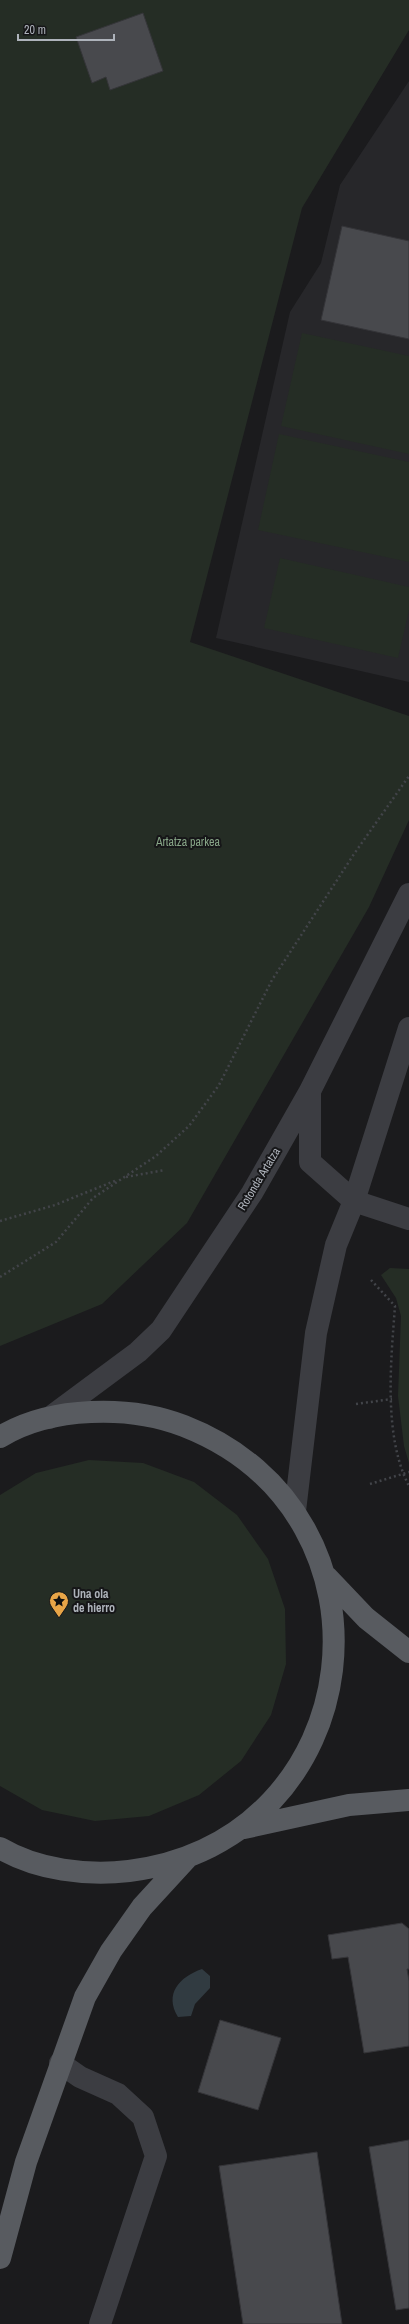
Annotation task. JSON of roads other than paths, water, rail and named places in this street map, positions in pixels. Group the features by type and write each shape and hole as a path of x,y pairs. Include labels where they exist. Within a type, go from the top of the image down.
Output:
{"main road":[{"name":"Rotonda Artatza","path":"0,1437 48,1418 88,1412 128,1412 168,1420 205,1434 240,1454 270,1480 295,1511 314,1542 327,1577 335,1617 336,1657 329,1697 319,1729 297,1771 271,1803 241,1829 215,1845 187,1858 151,1868 114,1873 77,1872 40,1864 0,1848"},
{"path":"327,1577 366,1618 409,1652"},
{"path":"241,1829 349,1805 409,1800"},
{"path":"0,2258 26,2162 60,2063 85,1997 111,1951 142,1907 187,1858"}],"street":[{"name":"Rotonda Artatza","path":"48,1418 138,1352 161,1330 252,1193 310,1091 409,894"},
{"path":"295,1511 316,1333 336,1245 354,1201 409,1028"},
{"path":"310,1091 310,1162 354,1201 409,1219"},
{"path":"60,2063 80,2077 118,2094 143,2117 156,2156 100,2324"}],"place":[{"name":"Una ola de hierro","path":"59,1618"}],"park label":[{"name":"Artatza parkea","path":"188,842"}]}
